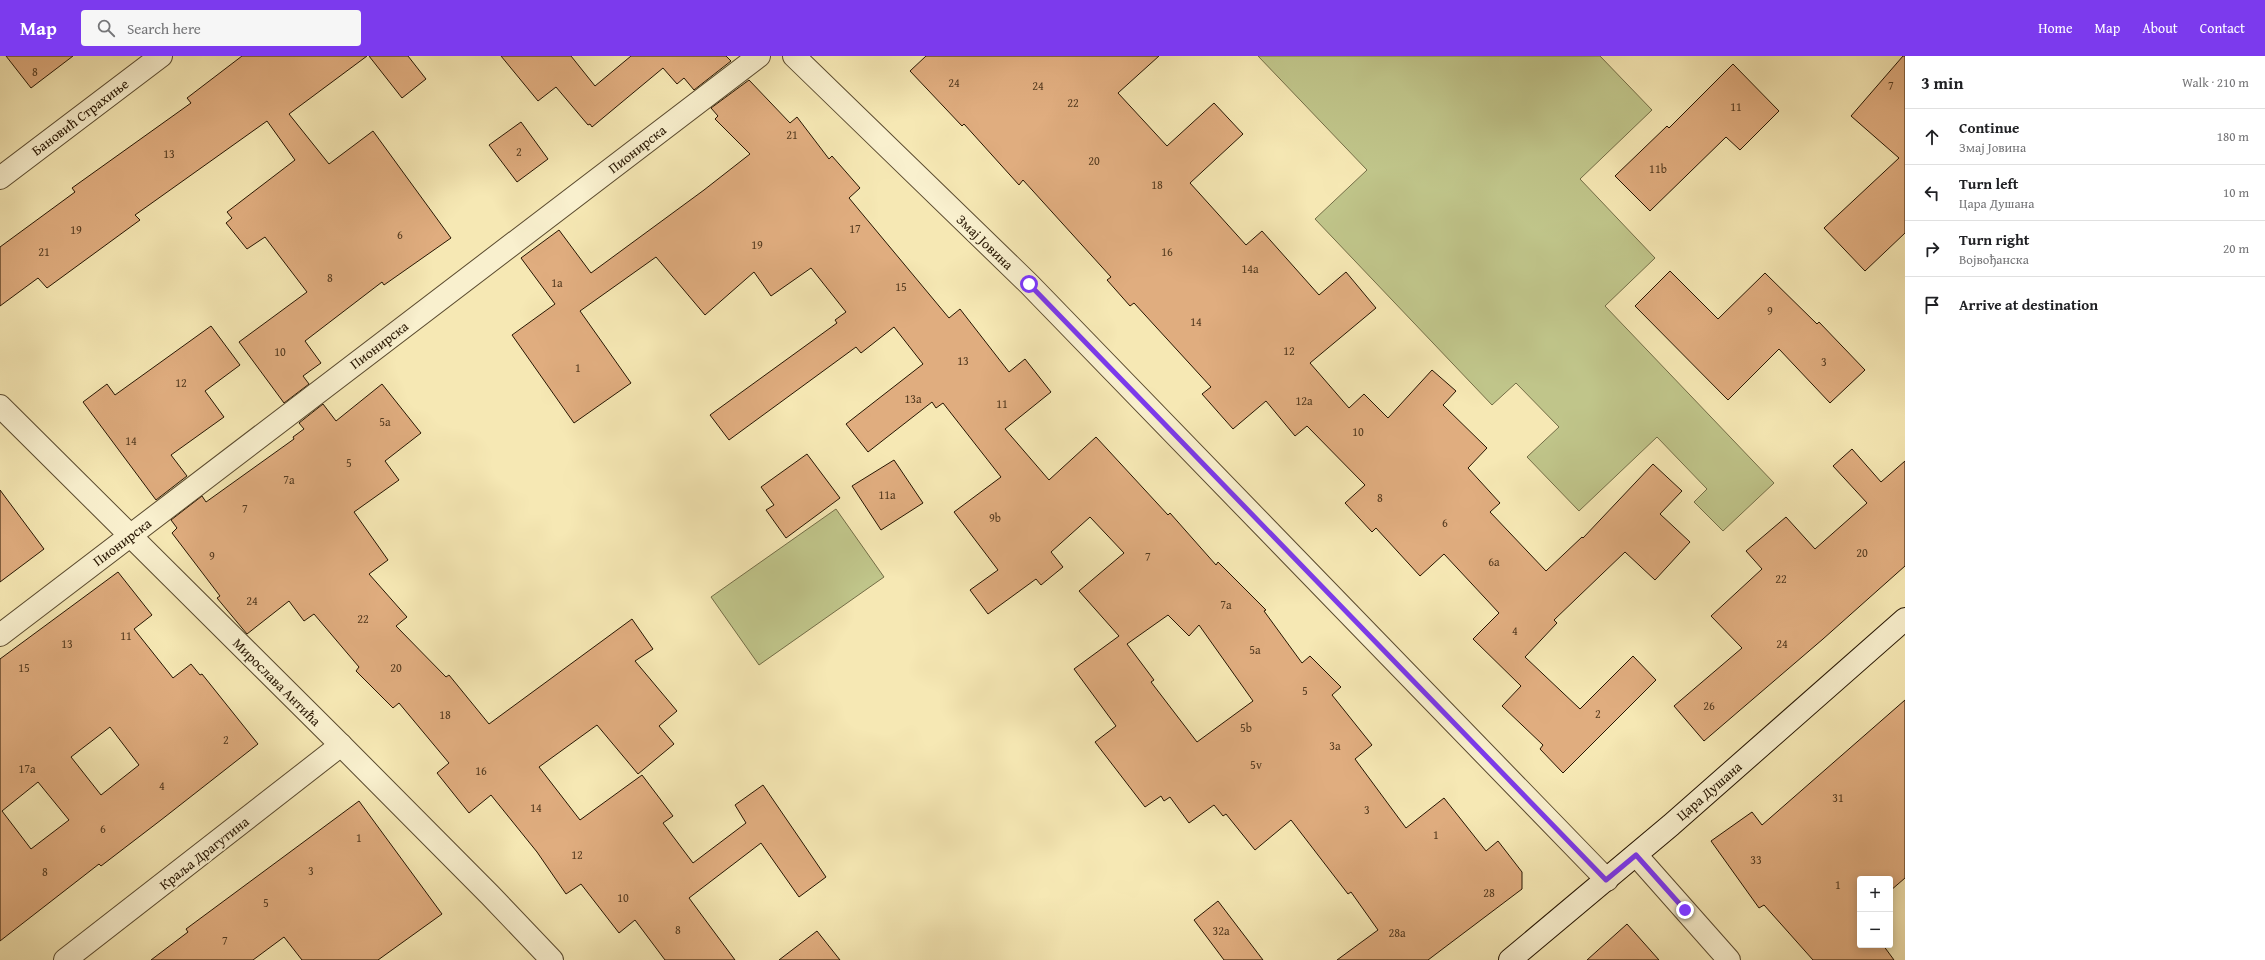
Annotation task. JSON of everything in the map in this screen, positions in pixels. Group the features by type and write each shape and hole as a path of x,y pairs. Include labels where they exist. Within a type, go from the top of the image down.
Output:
{"street":[{"name":"Бановић Страхиње","path":"3,171 161,56"},
{"name":"Пионирска","path":"0,635 759,56"},
{"name":"Змај Јовина","path":"794,56 1029,284 1606,880"},
{"name":"Мирослава Антића","path":"0,406 86,491 129,537 341,745 490,895 552,960"},
{"name":"Цара Душана","path":"1510,960 1636,855 1905,619"},
{"name":"Краља Драгутина","path":"65,960 241,825 341,745"},
{"path":"1636,855 1729,960"}],"green space":[{"path":"1258,56 1600,56 1652,110 1580,179 1655,258 1605,306 1774,483 1723,531 1694,502 1707,489 1657,437 1579,511 1527,457 1559,427 1516,383 1492,405 1315,219 1367,170"},
{"path":"836,509 884,577 759,665 711,597"}],"building":[{"path":"6,56 73,56 31,88"},
{"path":"242,56 367,56 289,114 329,164 373,131 451,238 384,285 382,282 305,341 321,363 303,376 309,384 284,403 239,342 307,292 265,237 247,249 226,223 232,218 227,212 295,160 267,121 135,215 140,220 47,288 38,278 0,306 0,247 75,192 72,188 191,103 187,98"},
{"path":"369,56 408,56 426,79 402,98"},
{"path":"501,56 571,56 595,86 631,56 726,56 731,61 694,90 684,78 677,84 663,68 592,127 590,124 588,125 556,87 538,101"},
{"path":"926,56 1159,56 1118,93 1167,146 1214,103 1243,134 1190,183 1246,245 1262,231 1319,295 1346,272 1376,308 1310,363 1349,408 1364,394 1388,418 1432,370 1456,391 1443,405 1487,448 1468,468 1500,503 1490,512 1546,571 1582,537 1583,538 1653,464 1682,491 1660,514 1690,542 1655,580 1625,552 1554,620 1557,623 1525,657 1580,709 1633,656 1656,680 1563,773 1540,749 1543,745 1502,706 1521,686 1473,639 1499,613 1444,554 1420,576 1376,528 1372,532 1345,503 1365,485 1307,426 1295,436 1266,401 1233,429 1202,394 1211,387 1134,303 1130,306 1107,280 1111,277 1023,180 1019,185 964,124 962,126 910,71"},
{"path":"1903,56 1905,56 1905,233 1865,271 1824,228 1899,158 1851,116"},
{"path":"1733,64 1779,111 1740,150 1726,137 1650,211 1615,176 1667,126 1669,128"},
{"path":"749,80 790,123 797,117 829,159 832,156 860,188 849,198 949,318 960,309 1009,372 1025,359 1051,392 1005,429 1049,480 1096,437 1168,515 1170,513 1216,565 1218,562 1266,610 1264,611 1302,663 1310,656 1341,687 1332,695 1372,745 1355,759 1406,828 1444,798 1486,851 1498,841 1522,872 1522,889 1428,960 1337,960 1378,930 1351,892 1348,894 1291,820 1255,850 1226,814 1223,816 1214,805 1189,823 1170,797 1164,801 1161,796 1145,807 1095,742 1116,726 1074,669 1119,636 1079,591 1124,553 1090,517 1051,552 1063,567 1041,585 1036,579 988,614 970,590 998,570 954,512 1001,477 943,403 936,408 932,402 868,452 846,424 923,364 894,327 861,353 856,347 729,440 710,415 837,323 835,320 846,312 811,268 771,296 754,272 705,315 656,257 580,311 631,383 574,423 512,335 555,304 521,258 559,230 591,273 704,190 750,154 715,119 718,116 711,108","holes":["1168,615 1189,636 1199,625 1253,701 1197,742 1151,682 1154,680 1127,644"]},
{"path":"521,122 548,159 517,182 489,145"},
{"path":"1670,271 1718,319 1765,273 1817,324 1819,322 1865,370 1830,403 1779,349 1728,400 1635,306"},
{"path":"211,326 240,365 205,391 224,417 171,455 187,476 156,500 83,402 107,384 115,395"},
{"path":"382,384 421,433 385,461 399,480 354,512 388,560 369,574 407,617 396,626 446,677 449,675 489,724 632,619 653,649 635,661 677,711 659,726 674,744 638,774 597,725 539,767 580,820 642,775 673,816 663,823 693,863 746,823 735,805 763,785 826,877 799,897 761,843 689,898 735,960 665,960 635,920 619,933 581,884 566,894 537,852 491,795 469,813 437,773 449,763 399,703 393,708 356,671 359,667 314,614 304,621 289,601 247,634 217,598 220,596 172,533 177,528 171,520 202,496 206,502 294,439 293,437 304,429 299,423 323,404 336,421"},
{"path":"1852,449 1881,482 1905,461 1905,566 1823,639 1704,741 1674,706 1742,648 1711,616 1762,569 1746,551 1786,517 1815,549 1867,503 1833,466"},
{"path":"807,454 840,498 786,538 766,510 774,505 761,487"},
{"path":"894,460 923,503 881,530 852,486"},
{"path":"0,490 44,549 0,582"},
{"path":"118,572 152,615 134,629 173,678 191,664 200,675 202,674 258,744 101,866 99,864 0,941 0,659","holes":["110,727 139,765 101,795 71,757","38,782 69,820 31,849 2,811"]},
{"path":"1905,700 1905,878 1893,888 1893,876 1857,876 1857,948 1885,948 1894,960 1813,960 1764,905 1759,908 1711,841 1752,812 1762,825"},
{"path":"359,801 442,914 378,960 302,960 284,937 253,960 151,960 188,932 186,929"},
{"path":"1218,901 1263,960 1224,960 1194,920"},
{"path":"1627,924 1659,960 1587,960"},
{"path":"817,931 840,960 779,960"}],"route":[{"path":"1029,284 1606,880 1636,855 1685,910"}]}
